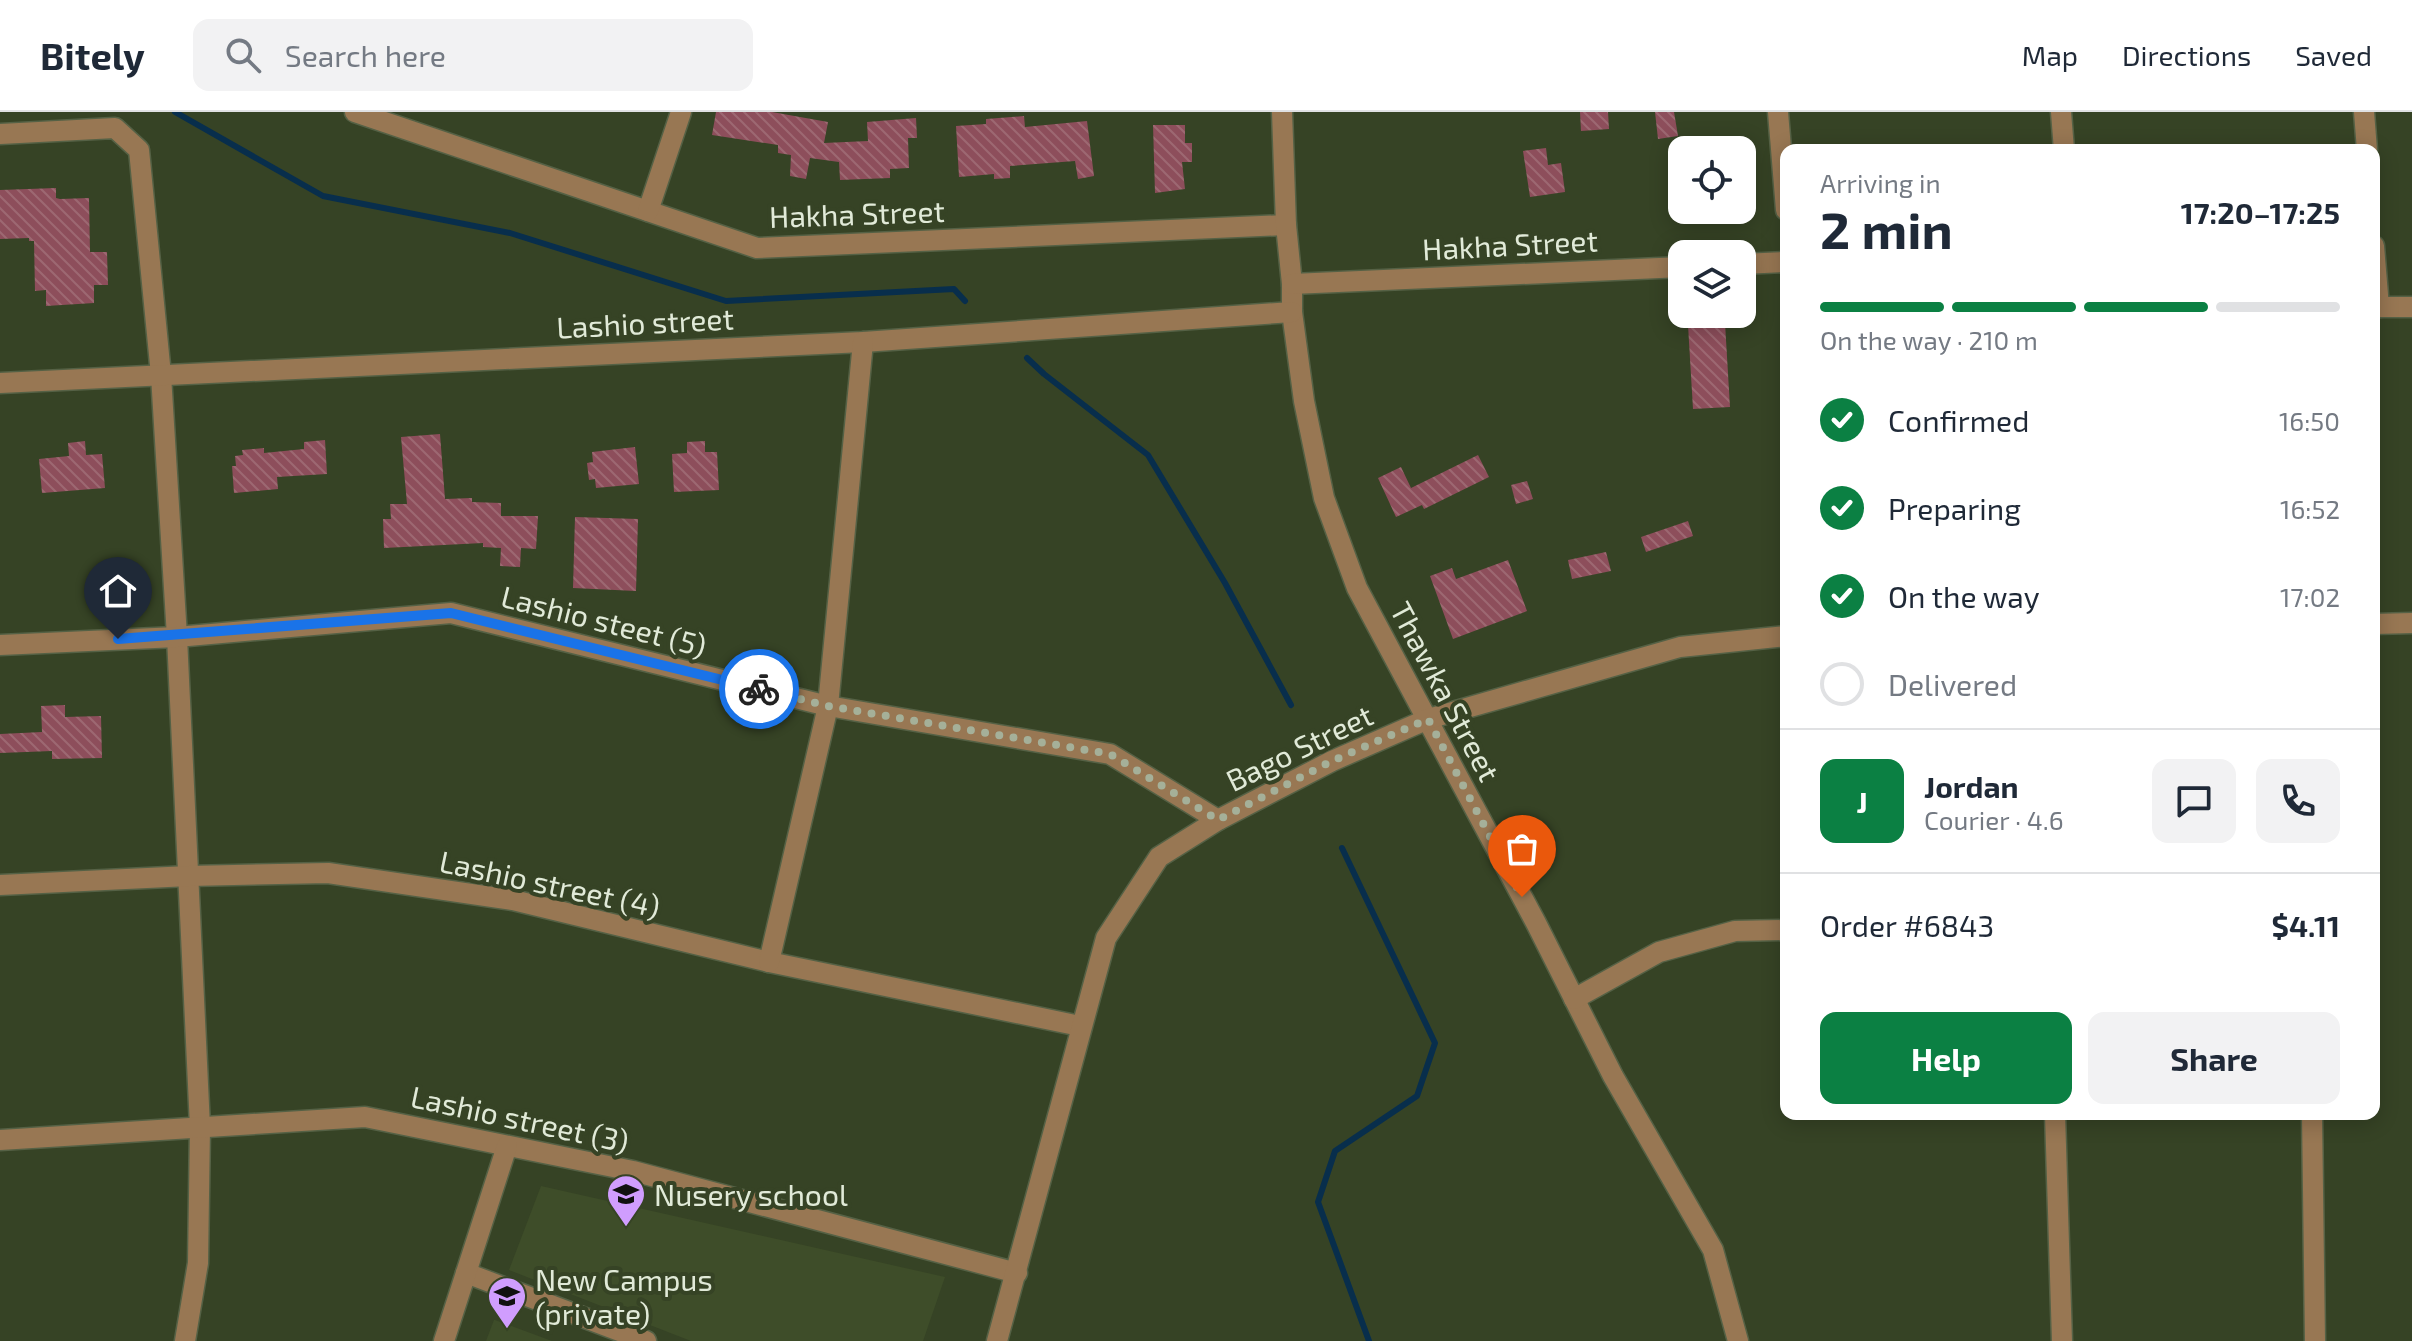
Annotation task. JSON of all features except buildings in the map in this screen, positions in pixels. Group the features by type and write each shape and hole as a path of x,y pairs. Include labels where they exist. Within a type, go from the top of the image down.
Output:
{"street":[{"name":"Hakha Street","path":"355,112 757,248 1286,225"},
{"path":"648,211 681,112"},
{"name":"Thawka Street","path":"1282,112 1292,312 1304,401 1324,498 1357,588 1613,1076 1713,1250 1738,1341"},
{"path":"1778,112 1781,144"},
{"path":"2061,112 2064,144"},
{"path":"2364,112 2367,144"},
{"path":"0,134 115,128 139,150 161,375 177,637 200,1127 198,1263 185,1341"},
{"path":"1756,263 1780,262"},
{"name":"Hakha Street","path":"1292,284 1668,268"},
{"path":"2380,307 2412,307"},
{"name":"Lashio street","path":"0,383 863,342 1292,312"},
{"path":"769,962 828,706 863,342"},
{"name":"Lashio steet (5)","path":"0,645 177,637 451,613 828,706 1110,754 1218,820"},
{"path":"2380,624 2412,623"},
{"name":"Bago Street","path":"997,1341 1106,938 1159,857 1218,820 1332,761 1428,719 1680,647 1780,637"},
{"name":"Lashio street (4)","path":"0,885 328,873 513,900 769,962 1080,1026"},
{"path":"1574,999 1659,952 1735,931 1780,930"},
{"name":"Lashio street (3)","path":"0,1140 365,1117 633,1171 1017,1273"},
{"path":"2055,1120 2062,1341"},
{"path":"2312,1120 2315,1341"},
{"path":"444,1341 507,1146"},
{"path":"466,1273 646,1341"}],"shaded area":[{"name":"Nusery school","path":"541,1186 945,1277 923,1341 691,1341 509,1270"},
{"name":"New Campus (private)","path":"495,1320 552,1341 486,1341"}],"waterway":[{"path":"175,112 323,196 510,233 726,301 954,289 965,301"},
{"path":"1027,358 1148,455 1225,583 1291,705"},
{"path":"1342,848 1435,1043 1417,1096 1335,1151 1318,1202 1369,1341"}],"way so far":[{"path":"759,689 828,706 1110,754 1218,820 1332,761 1428,719 1522,897"}],"place":[{"name":"Nusery school","path":"626,1228"},
{"name":"New Campus (private)","path":"507,1330"}],"route":[{"path":"118,639 177,637 451,613 759,689"}]}
